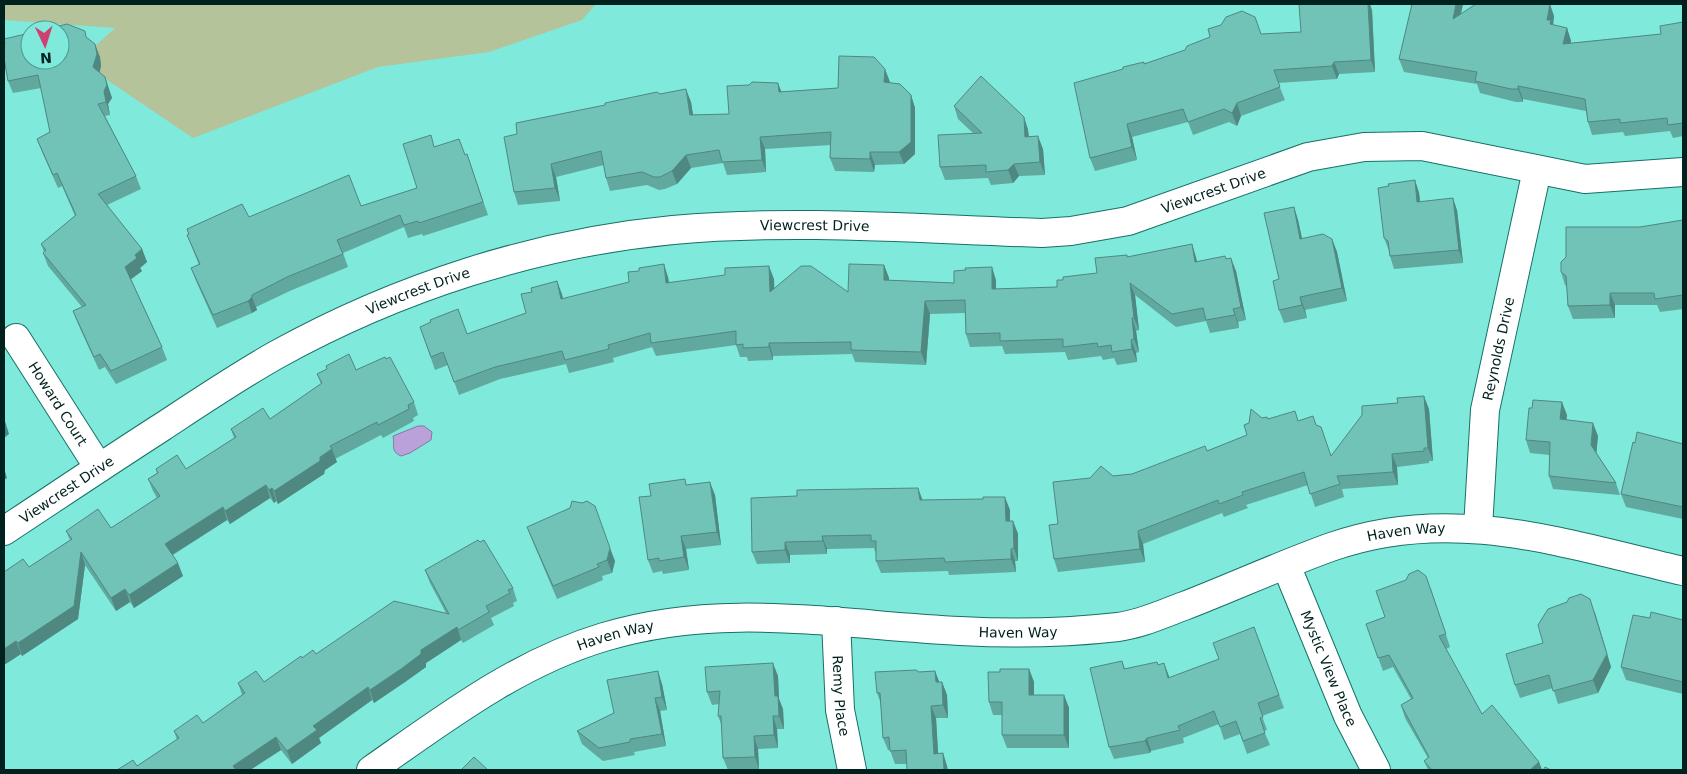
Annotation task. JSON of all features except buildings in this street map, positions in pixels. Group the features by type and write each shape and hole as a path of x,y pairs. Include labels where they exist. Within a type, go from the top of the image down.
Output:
{"street":[{"name":"Viewcrest Drive","path":"4,531 238,377 277,354 370,308 472,272 560,248 671,230 779,224 1042,232 1071,231 1128,221 1308,157 1364,147 1422,146 1585,179 1683,172"},
{"name":"Reynolds Drive","path":"1478,528 1484,410 1537,170"},
{"name":"Howard Court","path":"16,338 99,468"},
{"name":"Haven Way","path":"372,770 467,703 530,666 601,637 652,624 699,617 746,616 960,631 1064,633 1134,625 1335,546 1372,536 1409,530 1478,528 1510,531 1683,571"},
{"name":"Mystic View Place","path":"1286,565 1348,716 1376,770"},
{"name":"Remy Place","path":"836,621 840,710 852,770"}],"green space":[{"path":"4,4 596,4 582,20 489,52 378,67 193,138 79,61 115,28 70,25 70,20 4,20"}],"shaded area":[{"path":"418,426 424,426 432,432 431,440 410,453 401,456 395,452 393,436"}]}
